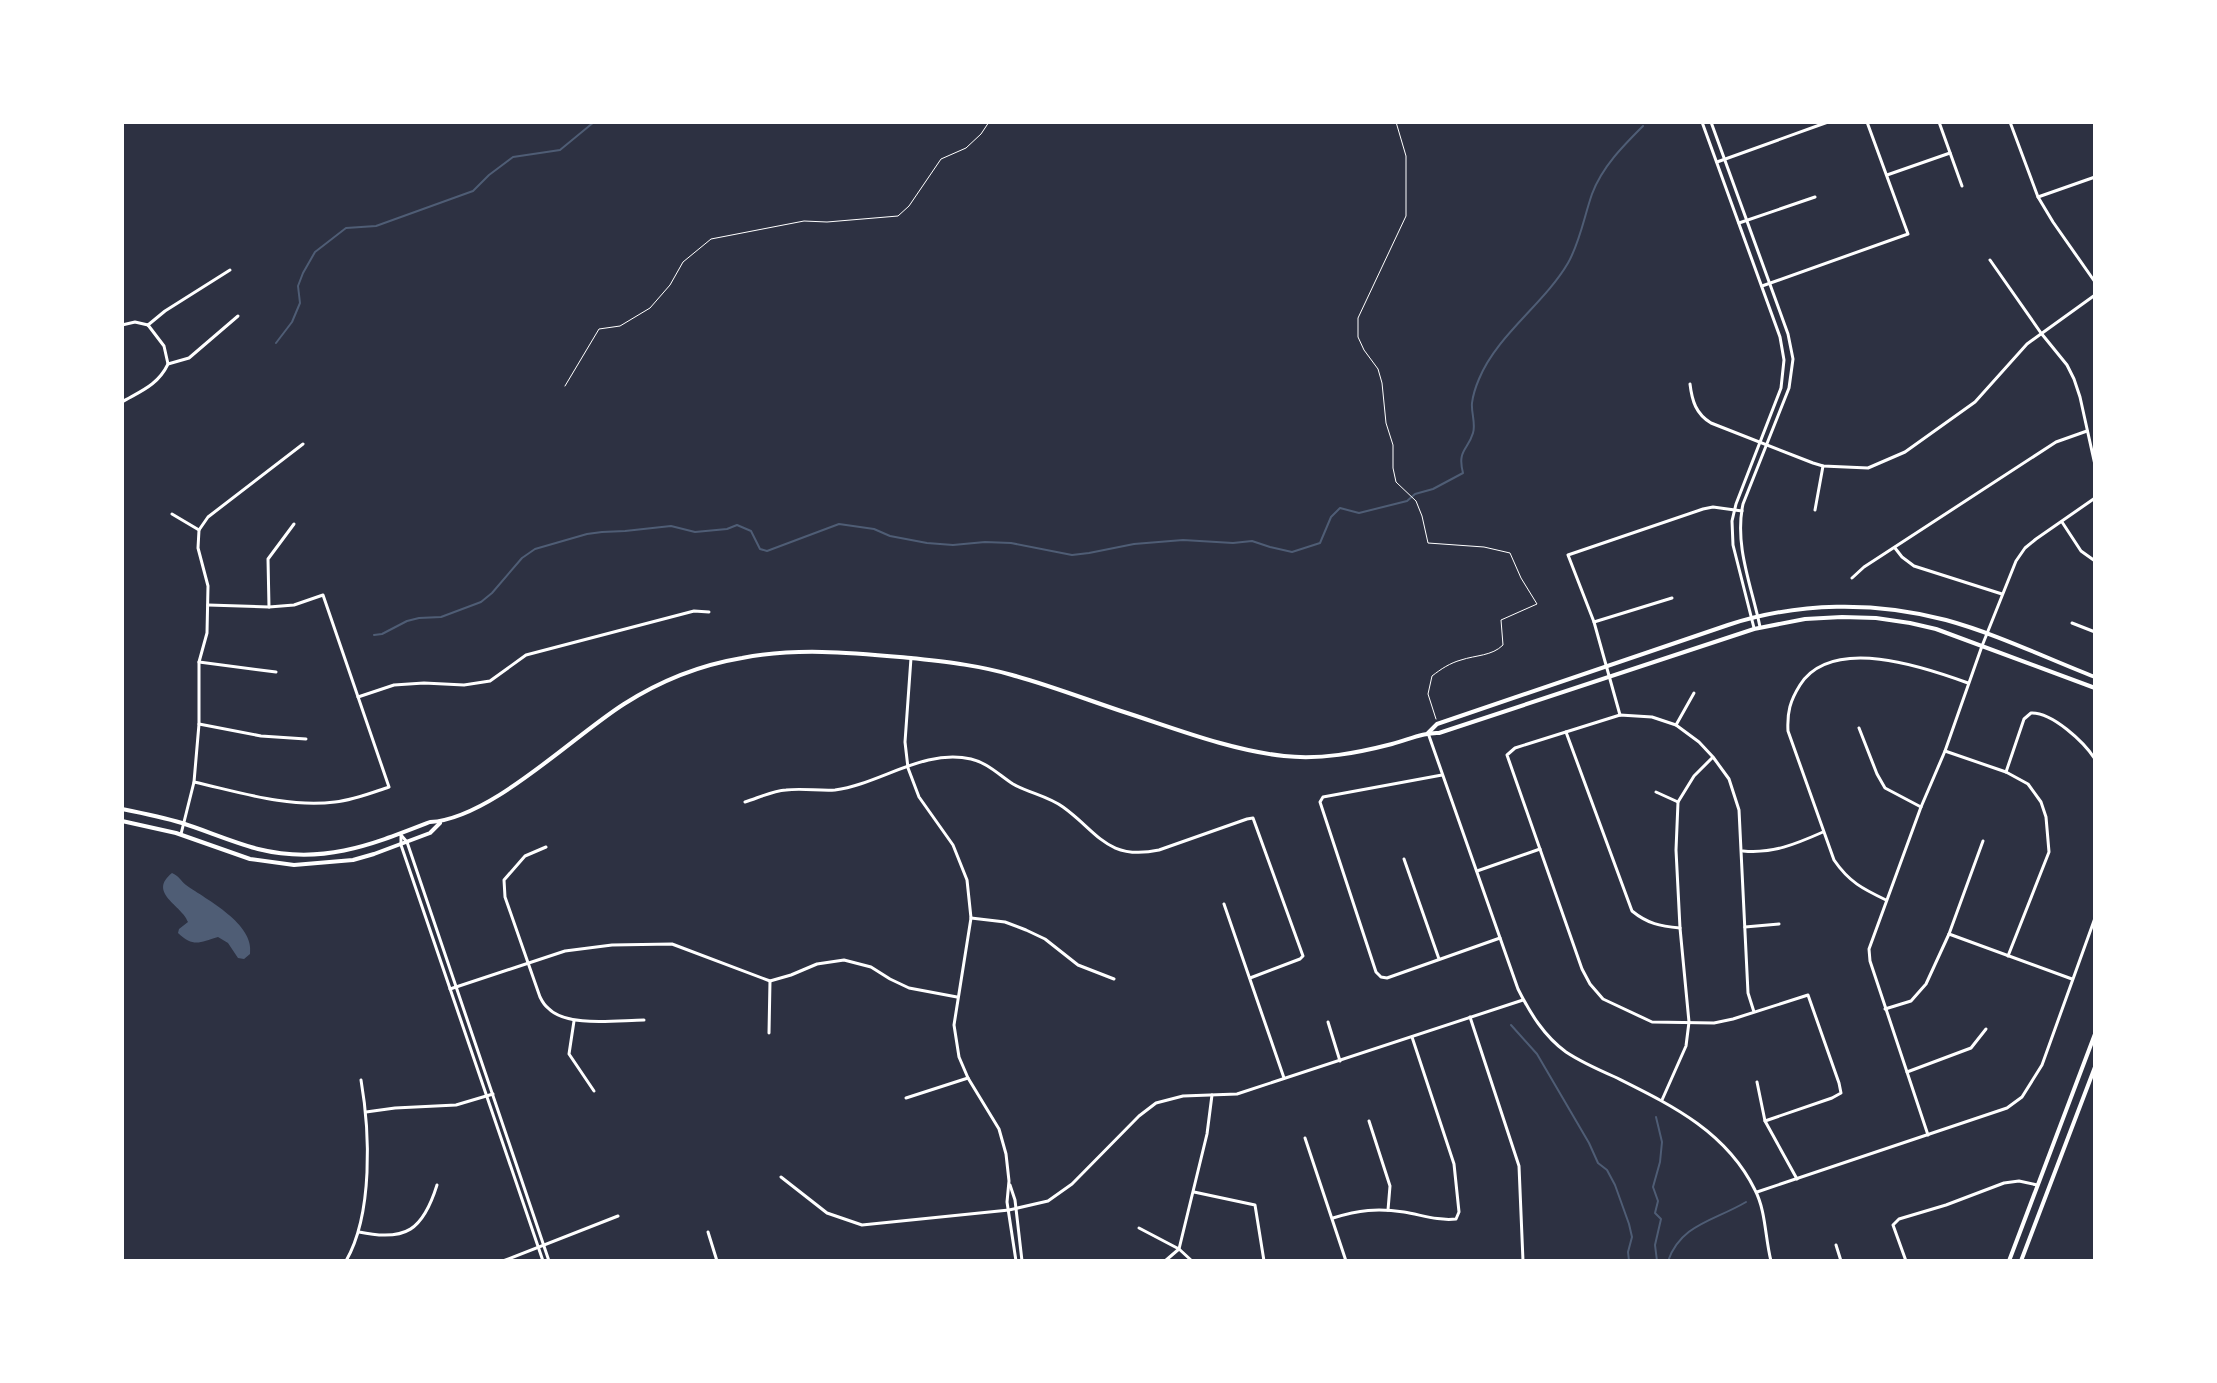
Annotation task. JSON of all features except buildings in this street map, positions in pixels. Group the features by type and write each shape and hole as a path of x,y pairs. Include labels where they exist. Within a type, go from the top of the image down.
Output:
{"main road":[{"path":"1428,733 1437,724 1607,665 1758,616 1810,608 1854,607 1912,613 1948,621 2095,677"},
{"path":"122,809 183,823 247,846 298,855 353,850 430,822 442,822 469,812 505,791 635,697 661,684 707,665 767,654 846,653 955,661 1011,674 1190,734 1284,756 1354,753 1428,733 1439,733 1757,628 1805,619 1876,618 1936,629 2095,688"},
{"path":"122,821 180,835 250,859 294,865 353,860 430,833 442,822"},
{"path":"2009,1261 2095,1034"},
{"path":"2021,1261 2095,1067"}],"street":[{"path":"1702,122 1780,337 1784,360 1781,388 1732,521 1733,545 1751,618 1757,628"},
{"path":"1711,122 1788,334 1793,359 1789,388 1740,520 1741,543 1758,616 1757,628"},
{"path":"1717,162 1828,122"},
{"path":"1762,286 1908,234 1867,122"},
{"path":"1939,122 1962,186"},
{"path":"2010,122 2038,197 2095,282"},
{"path":"1887,175 1950,153"},
{"path":"2038,197 2095,177"},
{"path":"1739,223 1815,197"},
{"path":"1990,260 2067,365 2080,397 2095,465"},
{"path":"148,325 230,270"},
{"path":"1690,384 1695,407 1703,418 1766,446 1823,466 1868,468 1905,452 1975,402 2027,344 2095,295"},
{"path":"168,364 189,358 238,316"},
{"path":"122,325 135,322 148,325 164,346 168,364 154,385 122,402"},
{"path":"1852,578 1864,567 2056,442 2087,431"},
{"path":"180,835 194,782 199,724 199,662 207,633 208,586 198,548 199,530 208,517 303,444"},
{"path":"1815,510 1823,466"},
{"path":"1928,1135 1885,1009 1869,949 2016,561 2025,548 2095,498"},
{"path":"1620,715 1594,622 1568,555 1703,509 1713,507 1742,511"},
{"path":"172,514 199,530"},
{"path":"2061,522 2081,551 2095,561"},
{"path":"269,607 268,559 294,524"},
{"path":"1895,548 1914,566 2002,594"},
{"path":"194,782 270,800 333,803 389,787 323,595 294,605 208,605"},
{"path":"1594,622 1672,598"},
{"path":"358,697 394,685 464,685 490,681 526,655 694,611 709,612"},
{"path":"2072,623 2095,632"},
{"path":"911,658 905,735 908,768 919,797 960,859 969,887 971,918 954,1025 959,1057 999,1129 1015,1200 1022,1261"},
{"path":"1886,900 1856,885 1834,860 1788,731 1787,714 1791,700 1813,669 1827,662 1853,658 1899,663 1968,683"},
{"path":"199,662 276,672"},
{"path":"1676,725 1694,693"},
{"path":"2006,772 2024,719 2031,713 2038,712 2070,732 2095,759"},
{"path":"1754,1012 1748,993 1739,810 1723,768 1699,742 1676,725 1652,717 1620,715 1515,748 1507,755 1582,969 1603,999 1652,1022 1672,1024 1714,1023 1733,1019 1808,995 1841,1093 1765,1121"},
{"path":"199,724 261,736 306,739"},
{"path":"1859,728 1885,788 1921,807"},
{"path":"1566,732 1632,911 1645,921 1659,926 1680,928"},
{"path":"1428,733 1523,1000 1547,1035 1566,1052 1690,1116 1727,1149 1757,1192 1771,1261"},
{"path":"1945,751 2006,772 2028,784 2041,802 2046,817 2049,852 2008,956"},
{"path":"745,802 784,790 835,790 859,785 884,774 951,757 978,761 1018,786 1065,808 1101,841 1130,851 1159,850 1253,818 1303,957 1250,978"},
{"path":"1662,1100 1686,1046 1689,1022 1676,850 1678,802 1694,776 1713,757"},
{"path":"1444,774 1323,797 1320,802 1376,972 1387,978 1500,938"},
{"path":"1656,792 1678,802"},
{"path":"1743,851 1758,853 1782,849 1824,832"},
{"path":"401,835 407,842 549,1261"},
{"path":"401,835 401,845 543,1261"},
{"path":"1885,1009 1911,1001 1926,984 1949,934 1983,841"},
{"path":"546,847 525,856 504,880 505,897 540,997 548,1009 574,1021 644,1020"},
{"path":"1477,871 1540,849"},
{"path":"1404,859 1439,959"},
{"path":"1224,904 1285,1079"},
{"path":"971,918 1021,927 1045,939 1082,967 1114,979"},
{"path":"1757,1192 2007,1108 2022,1097 2042,1065 2095,918"},
{"path":"1745,927 1779,924"},
{"path":"1949,934 2072,979"},
{"path":"450,989 565,951 612,945 672,944 770,981 817,964 844,960 871,967 909,988 957,997"},
{"path":"769,1033 770,981"},
{"path":"781,1177 827,1213 862,1225 1016,1209 1048,1201 1072,1184 1139,1116 1156,1103 1183,1096 1237,1094 1523,1000"},
{"path":"1470,1017 1517,1153 1523,1261"},
{"path":"574,1021 569,1054 594,1091"},
{"path":"1328,1022 1340,1061"},
{"path":"1907,1072 1971,1048 1986,1029"},
{"path":"1333,1218 1359,1210 1388,1210 1442,1220 1456,1219 1459,1212 1454,1164 1412,1037"},
{"path":"906,1098 968,1078"},
{"path":"346,1261 359,1232 365,1181 368,1133 361,1080"},
{"path":"1757,1082 1765,1121 1797,1179"},
{"path":"366,1112 456,1105 493,1093"},
{"path":"1165,1261 1179,1249 1207,1134 1212,1095"},
{"path":"1369,1121 1390,1186 1388,1210"},
{"path":"1305,1138 1346,1261"},
{"path":"1009,1181 1007,1202 1016,1261"},
{"path":"1906,1261 1893,1225 1899,1219 2004,1183 2019,1181 2037,1185"},
{"path":"359,1232 387,1236 411,1229 427,1213 437,1185"},
{"path":"1194,1192 1255,1205 1264,1261"},
{"path":"503,1261 618,1216"},
{"path":"1139,1228 1179,1249 1192,1261"},
{"path":"708,1232 717,1261"},
{"path":"1836,1245 1841,1261"}],"lane":[{"path":"565,386 599,329 620,326 650,308 670,285 683,262 711,239 804,221 898,216 909,206 941,159 966,148 989,122"},
{"path":"1396,122 1406,156 1406,216 1358,318 1358,333 1364,350 1378,369 1382,383 1396,482 1416,501 1428,543 1484,547 1510,553 1537,604 1501,620 1503,645 1496,652 1461,660 1445,666 1432,676 1428,694 1436,719"}],"water":[{"path":"172,873 237,923 250,943 250,954 244,959 238,958 228,943 218,937 193,942 178,933 188,922 164,893 165,880"}],"waterway":[{"path":"276,343 292,322 300,303 298,286 315,252 346,228 376,226 473,191 513,157 560,150 594,122"},
{"path":"374,635 407,621 441,617 481,602 522,558 535,549 602,532 671,526 695,532 737,525 751,531 760,549 767,551 839,524 874,529 890,536 927,543 1011,543 1072,555 1134,544 1183,540 1252,541 1292,552 1320,543 1331,517 1340,508 1359,513 1407,501 1415,494 1433,489 1463,473 1462,455 1474,429 1473,397 1487,363 1568,263 1596,184 1614,157 1643,126"},
{"path":"1511,1025 1537,1054 1598,1163 1607,1170 1615,1185 1632,1237 1629,1261"},
{"path":"1656,1117 1662,1142 1653,1187 1658,1201 1655,1213 1661,1219 1655,1245 1657,1261"},
{"path":"1668,1261 1681,1239 1690,1231 1746,1202"}]}
